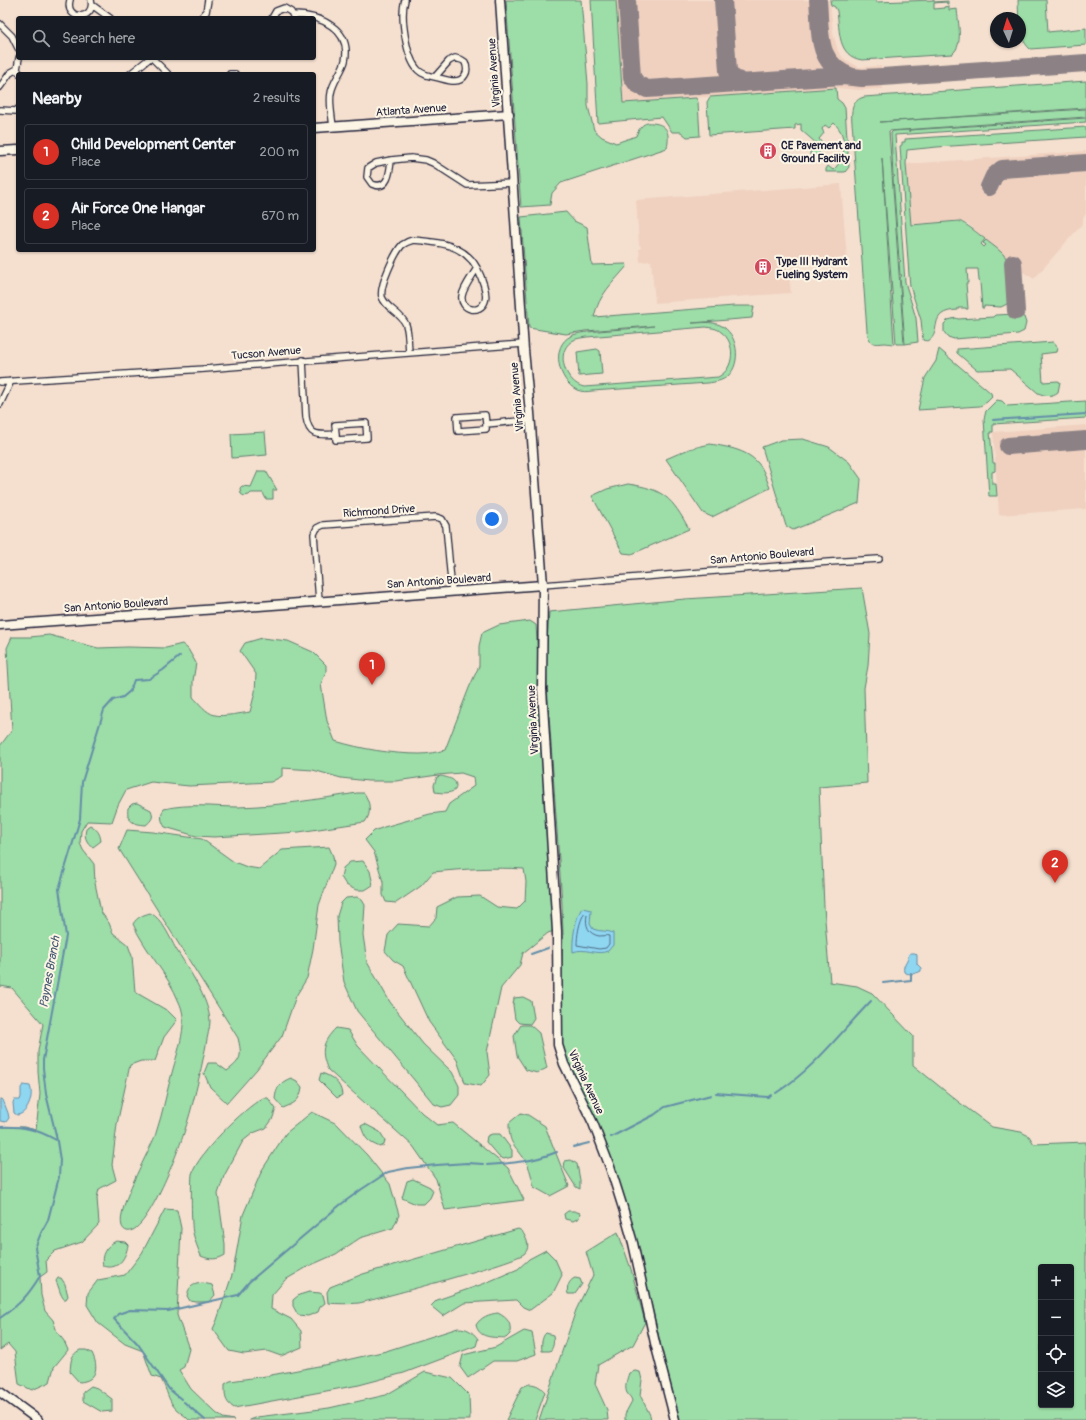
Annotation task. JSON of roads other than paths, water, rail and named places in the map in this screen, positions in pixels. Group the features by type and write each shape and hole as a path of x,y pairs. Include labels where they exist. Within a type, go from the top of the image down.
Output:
{"street":[{"path":"70,0 70,10 76,15 81,16 88,13 91,3 107,16"},
{"path":"203,16 206,12 208,0"},
{"path":"405,0 403,22 410,56 420,72 428,76 459,81 467,72 465,62 458,59 449,61 436,77"},
{"name":"Virginia Avenue","path":"500,0 523,344 543,585 542,689 557,931 558,1045 564,1064 593,1123 610,1167 623,1208 637,1260 655,1343 675,1420"},
{"path":"272,16 280,9 288,9 294,16 310,16"},
{"path":"316,18 327,22 337,31 344,43 344,63 330,95 333,127"},
{"path":"0,24 12,36 16,44"},
{"path":"18,72 19,60"},
{"path":"133,72 148,60"},
{"path":"153,60 166,72"},
{"path":"0,87 10,73 16,72"},
{"path":"0,110 16,111"},
{"name":"Atlanta Avenue","path":"316,128 508,114"},
{"path":"0,151 16,150"},
{"path":"391,160 388,179 385,183 379,186 372,184 367,177 368,168 376,163 391,160 411,158 433,162 467,185 513,183"},
{"path":"408,353 406,324 382,298 385,280 398,251 402,246 414,240 451,246 462,250 477,268 482,280 485,300 479,308 472,309 463,304 462,296 477,268"},
{"name":"Tucson Avenue","path":"0,382 205,369 303,360 523,344"},
{"path":"303,360 308,428 312,433 318,435 336,434"},
{"path":"0,404 11,381"},
{"path":"485,415 486,424 486,429 458,431 456,417 485,415"},
{"path":"486,424 530,420"},
{"path":"366,423 367,438 336,440 336,434 335,426 366,423"},
{"name":"Richmond Drive","path":"319,601 314,534 317,528 323,525 436,517 442,519 446,526 452,592"},
{"name":"San Antonio Boulevard","path":"0,625 879,559"},
{"path":"0,1392 38,1420"}],"water":[{"path":"582,908 591,910 590,924 593,929 613,933 613,945 608,951 599,953 582,950 573,952 574,929"},
{"path":"910,953 915,953 917,955 917,964 921,968 921,971 907,974 904,972 904,965"},
{"path":"23,1085 30,1086 31,1099 27,1108 21,1114 17,1115 14,1113 13,1103 14,1100 20,1100 21,1088"},
{"path":"0,1099 3,1100 8,1113 9,1118 6,1122 0,1121"}],"waterway":[{"path":"993,420 1086,414"},
{"name":"Paynes Branch","path":"0,1318 23,1300 40,1276 35,1248 48,1220 59,1177 60,1160 56,1135 46,1094 43,1060 66,936 59,889 80,819 82,782 104,710 113,700 123,697 130,691 134,680 149,679 180,656"},
{"path":"531,954 548,948"},
{"path":"883,983 911,980 911,973"},
{"path":"776,1093 815,1062 871,1001"},
{"path":"716,1093 768,1097 771,1095"},
{"path":"611,1137 654,1115 665,1107 711,1095"},
{"path":"0,1127 29,1129 42,1133 56,1140"},
{"path":"573,1147 589,1143"},
{"path":"487,1165 522,1162 557,1152"},
{"path":"181,1399 169,1389 138,1344 114,1319 118,1314 130,1310 168,1311 238,1295 249,1282 340,1205 388,1172 437,1165 467,1163 483,1164"},
{"path":"184,1402 205,1420"}],"place":[{"name":"CE Pavement and Ground Facility","path":"768,151"},
{"name":"Type III Hydrant Fueling System","path":"763,267"},
{"name":"Child Development Center","path":"372,685"},
{"name":"Air Force One Hangar","path":"1055,883"}]}
